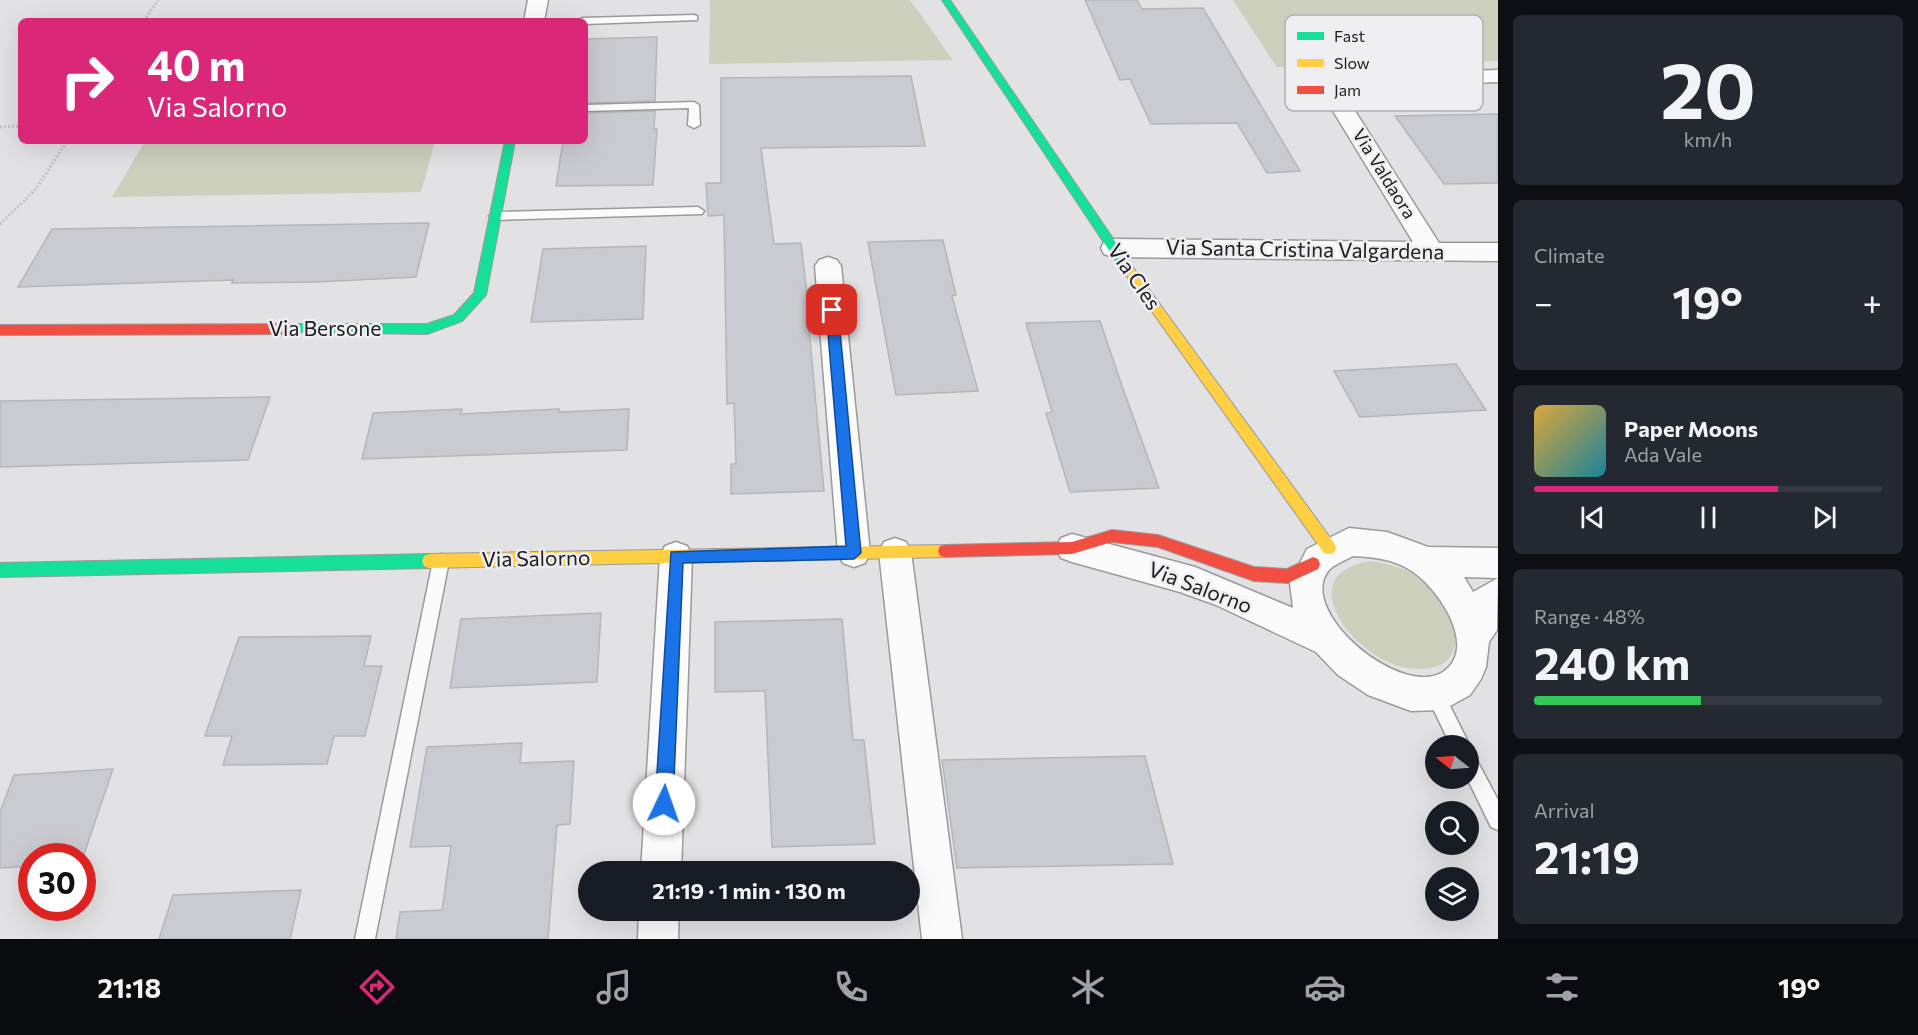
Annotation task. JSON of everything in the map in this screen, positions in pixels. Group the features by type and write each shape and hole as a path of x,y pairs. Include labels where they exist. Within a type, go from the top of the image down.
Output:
{"street":[{"path":"534,18 537,0"},
{"name":"Via Cles","path":"946,0 1321,556"},
{"name":"Via Valdaora","path":"1483,76 1498,76"},
{"name":"Via Valdaora","path":"1344,111 1432,252"},
{"name":"Via Bersone","path":"0,330 427,329 447,324 464,315 480,295 509,144"},
{"name":"Via Santa Cristina Valgardena","path":"1113,248 1498,252"},
{"path":"828,266 854,553"},
{"name":"Via Salorno","path":"0,570 1072,548 1112,536 1139,537 1158,541 1254,574 1288,576 1321,556"},
{"path":"1480,630 1462,596 1449,581 1424,561 1399,548 1373,542 1349,542 1321,556 1307,580 1307,598 1313,618 1325,639 1348,662 1376,681 1406,692 1435,694 1458,688 1474,674 1482,654 1480,630 1484,604 1498,593"},
{"name":"Via Salorno","path":"1072,548 1198,583 1325,639"},
{"path":"895,552 942,939"},
{"path":"662,861 676,556"},
{"path":"1424,561 1498,564"},
{"path":"658,939 659,921"}],"lane":[{"path":"588,21 694,18"},
{"path":"588,108 694,105 694,125"},
{"path":"495,216 698,211"},
{"path":"365,939 441,561"},
{"path":"1435,694 1456,735"},
{"path":"1479,783 1498,820"}],"path":[{"path":"146,18 158,0"},
{"path":"0,127 18,126"},
{"path":"0,224 36,189 65,144"}],"green space":[{"path":"710,0 910,0 953,60 709,64"},
{"path":"1233,0 1498,0 1498,61 1483,61 1483,15 1285,15 1285,67 1277,67"},
{"path":"143,144 434,144 421,192 112,197"},
{"path":"1370,561 1409,572 1429,585 1439,596 1448,610 1456,638 1454,650 1447,661 1435,667 1416,669 1394,665 1373,654 1354,638 1340,620 1332,601 1333,584 1345,570"}],"building":[{"path":"1085,0 1137,0 1142,9 1203,8 1300,171 1267,173 1237,123 1151,124 1130,79 1120,80"},
{"path":"657,37 655,101 588,103 588,39"},
{"path":"911,76 925,146 761,148 774,244 801,243 811,329 809,329 824,491 731,494 731,464 736,464 734,403 727,404 724,215 708,216 706,183 721,183 721,78"},
{"path":"655,111 654,129 657,129 653,185 556,186 563,144 588,144 588,113"},
{"path":"1498,114 1498,183 1444,184 1395,116"},
{"path":"429,223 416,277 316,282 232,283 233,280 18,287 52,229"},
{"path":"943,240 956,295 952,296 978,391 896,395 868,242"},
{"path":"646,246 643,319 531,322 543,249"},
{"path":"1100,321 1159,488 1070,492 1046,413 1052,412 1026,323"},
{"path":"1456,364 1486,410 1360,417 1334,371"},
{"path":"270,397 248,460 0,467 0,401"},
{"path":"462,409 461,414 559,409 559,412 629,409 627,450 362,459 373,413"},
{"path":"601,613 597,682 450,688 461,619"},
{"path":"842,619 853,740 864,740 875,844 772,847 765,691 715,692 715,622"},
{"path":"371,636 364,666 382,666 365,736 334,736 327,764 223,765 232,736 205,736 239,637"},
{"path":"522,743 520,763 574,761 570,824 557,825 548,939 396,939 400,912 442,910 451,846 410,847 427,747"},
{"path":"1145,756 1173,864 957,868 942,760"},
{"path":"113,769 88,843 18,843 18,867 0,868 0,812 14,775"},
{"path":"301,890 290,939 159,939 173,895"}],"traffic: fast":[{"path":"946,0 1125,265"},
{"path":"293,329 427,329 458,318 480,295 509,144"},
{"path":"0,570 429,561"}],"traffic: slow":[{"path":"1125,265 1329,548"},
{"path":"429,561 945,551"}],"traffic: jam":[{"path":"0,330 293,329"},
{"path":"945,551 1072,548 1112,536 1158,541 1254,574 1288,576 1313,564"}],"route":[{"path":"664,804 676,556 854,553 832,310"}]}
